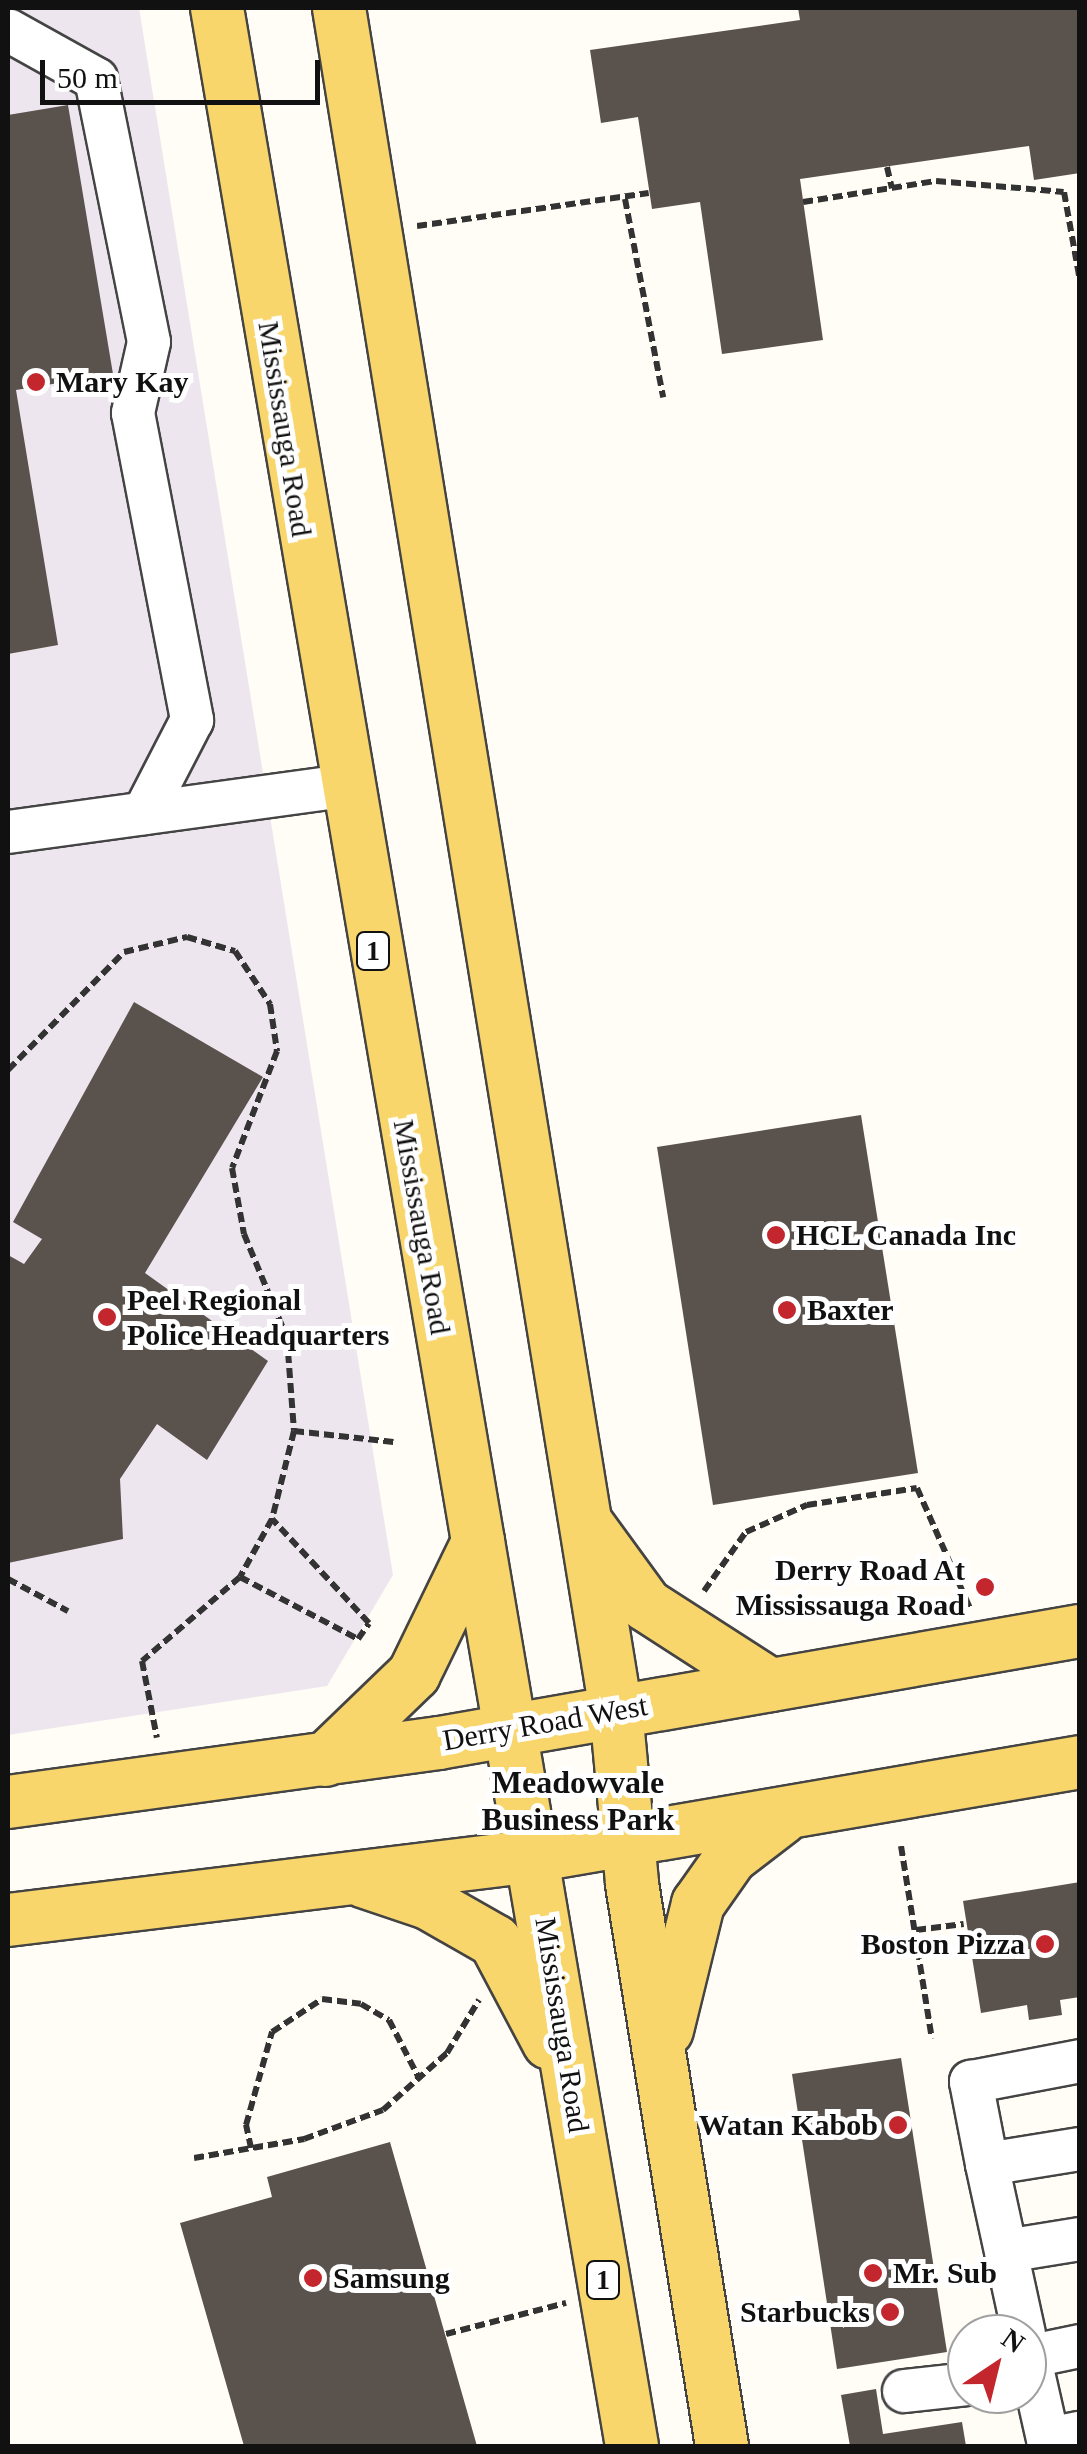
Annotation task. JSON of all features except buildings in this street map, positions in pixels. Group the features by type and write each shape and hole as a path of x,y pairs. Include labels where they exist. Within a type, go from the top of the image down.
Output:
{"main road":[{"path":"191,8 225,60"},
{"name":"Mississauga Road","path":"216,8 344,786 478,1542 506,1731 533,1856 632,2446"},
{"path":"362,8 344,32 578,1512 616,1710 627,1837 722,2446"},
{"path":"578,1512 646,1605 770,1685"},
{"path":"325,1760 414,1674 478,1542"},
{"name":"Derry Road West","path":"8,1802 325,1760 506,1731 770,1685 985,1642 1080,1630"},
{"path":"8,1920 533,1856 627,1837 784,1816 1080,1762"},
{"path":"662,2051 698,1904 731,1857 784,1816"},
{"path":"352,1877 428,1903 495,1942 540,2015 577,2125"}],"lane":[{"path":"8,30 96,79 149,342 132,413 192,720 144,813"},
{"path":"8,832 344,786"},
{"path":"1020,2314 972,2082 1080,2061"},
{"path":"987,2164 1080,2149"},
{"path":"1006,2251 1080,2239"},
{"path":"1047,2347 1080,2346"},
{"path":"904,2391 947,2386"},
{"path":"1047,2405 1059,2439"}],"path":[{"path":"887,167 892,188"},
{"path":"803,202 936,181 1064,192 1080,281"},
{"path":"376,232 539,212 649,193"},
{"path":"626,199 663,397"},
{"path":"8,1070 124,952 187,938 235,952 270,1004 277,1051 232,1168 244,1234 287,1338 294,1431 272,1519 240,1577 142,1661 158,1739"},
{"path":"294,1431 393,1442"},
{"path":"699,1600 746,1532 807,1505 917,1488 985,1642"},
{"path":"240,1577 358,1639 369,1623 272,1519"},
{"path":"8,1579 68,1611"},
{"path":"900,1846 932,2039"},
{"path":"916,1930 964,1924"},
{"path":"194,2158 251,2148 383,2110 447,2053 491,1980"},
{"path":"251,2148 246,2125 272,2032 322,1999 361,2004 389,2020 419,2078"},
{"path":"446,2334 606,2293"}],"shaded area":[{"path":"8,8 139,8 393,1575 327,1686 8,1735"}],"place":[{"name":"Mary Kay","path":"36,382"},
{"name":"HCL Canada Inc","path":"776,1235"},
{"name":"Baxter","path":"787,1310"},
{"name":"Peel Regional Police Headquarters","path":"107,1317"},
{"name":"Derry Road At Mississauga Road","path":"985,1587"},
{"name":"Boston Pizza","path":"1045,1944"},
{"name":"Watan Kabob","path":"898,2125"},
{"name":"Mr. Sub","path":"873,2273"},
{"name":"Samsung","path":"313,2278"},
{"name":"Starbucks","path":"890,2312"}],"district":[{"name":"Meadowvale Business Park","path":"578,1802"}]}
